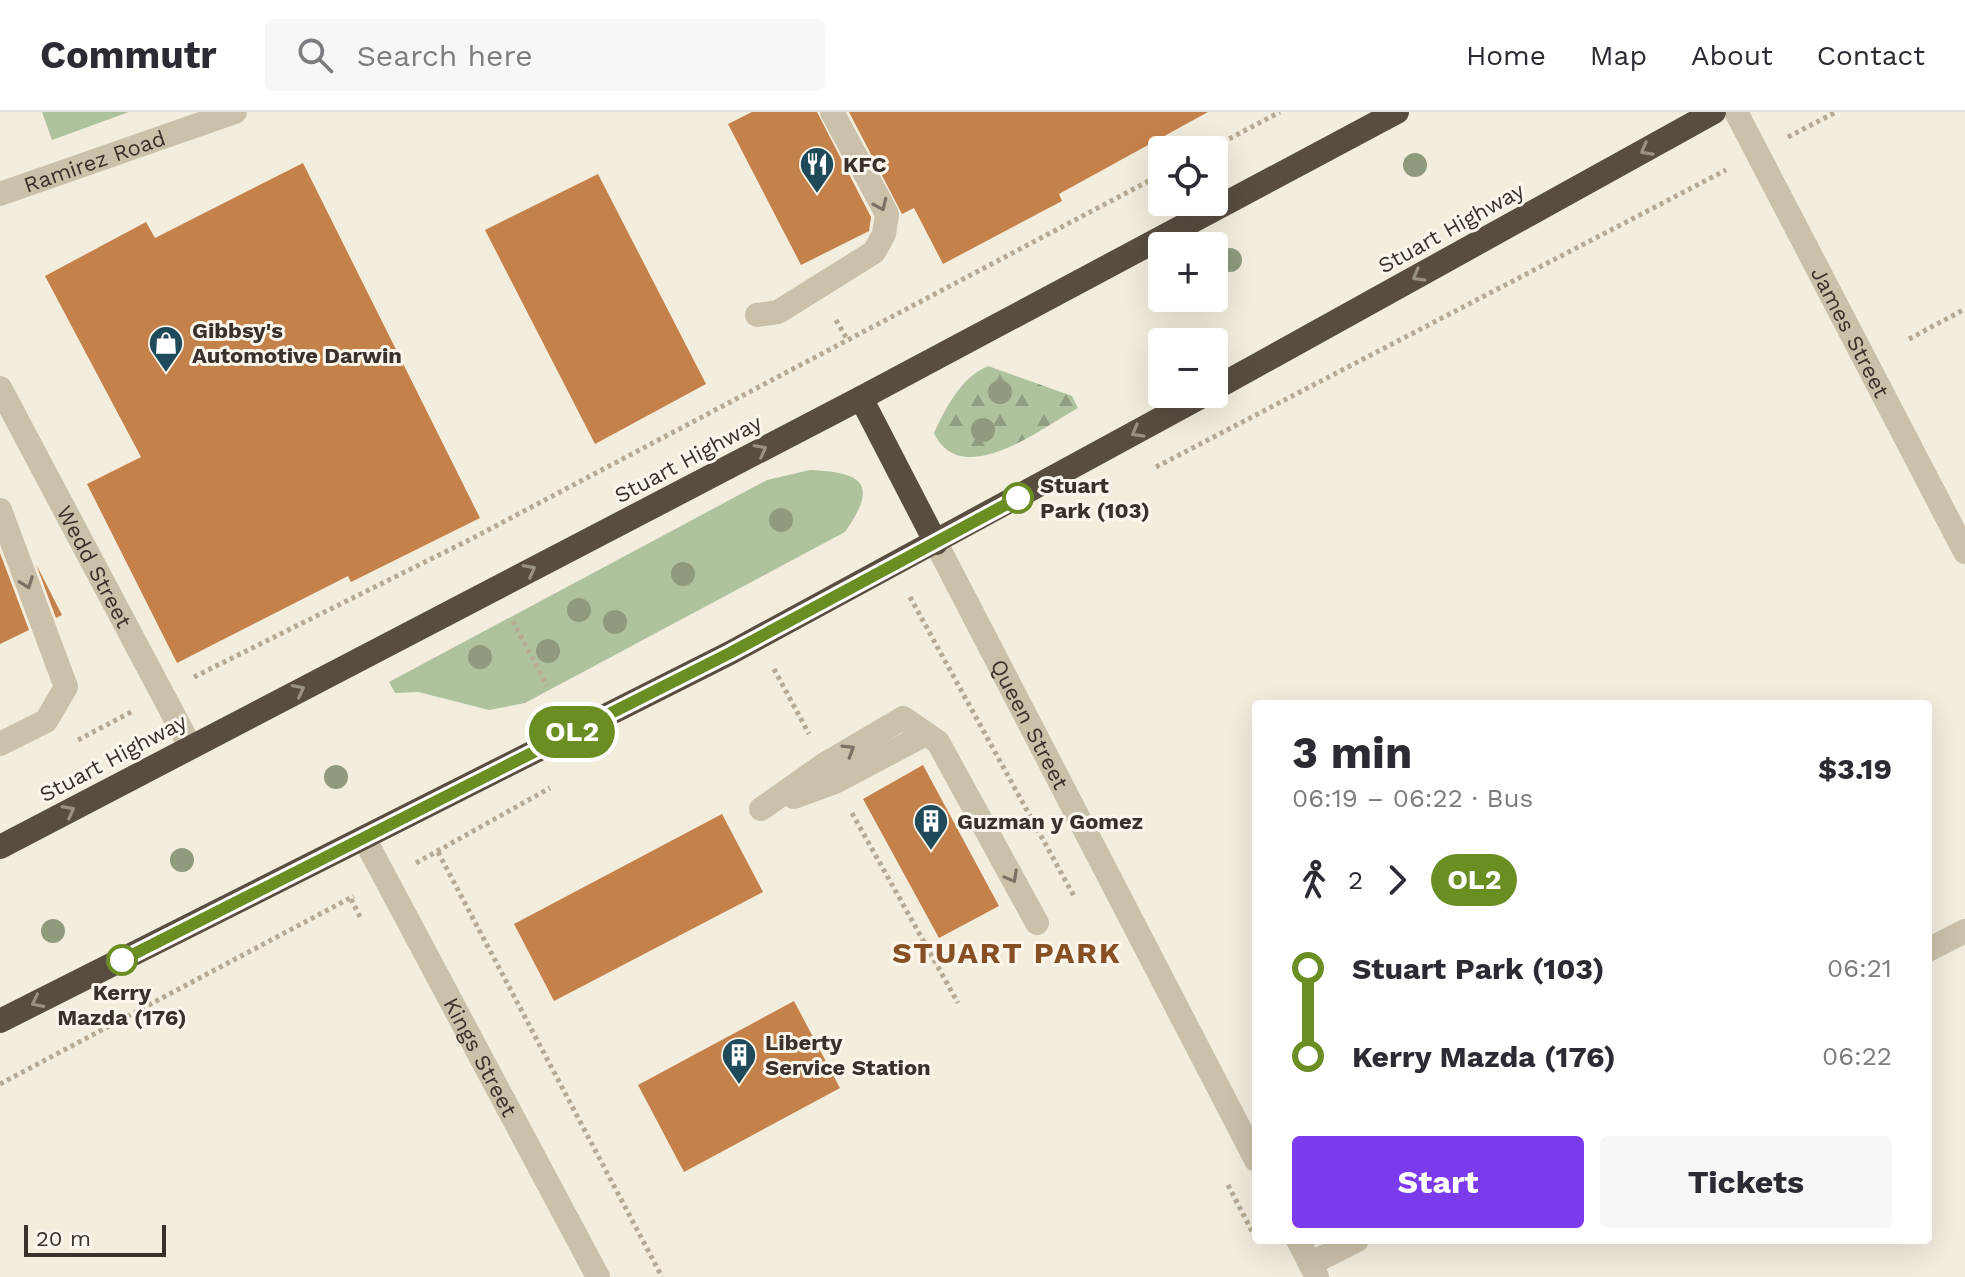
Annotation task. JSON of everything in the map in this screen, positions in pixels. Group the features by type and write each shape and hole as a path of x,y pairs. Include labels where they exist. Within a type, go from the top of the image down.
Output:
{"highway":[{"name":"Stuart Highway","path":"0,847 861,398 1397,112"},
{"name":"Stuart Highway","path":"1228,381 1714,112"},
{"path":"861,398 936,543"},
{"path":"0,1021 730,653 1181,408"}],"street":[{"name":"Ramirez Road","path":"0,194 235,112"},
{"path":"757,315 778,312 874,252 884,234 887,214 832,112"},
{"name":"James Street","path":"1736,112 1965,552"},
{"name":"Wedd Street","path":"0,388 190,746"},
{"path":"0,510 66,687 46,721 0,744"},
{"name":"Queen Street","path":"936,543 1252,1152"},
{"path":"761,809 830,773 903,718 938,742 1037,923"},
{"name":"Kings Street","path":"364,838 598,1277"},
{"path":"1932,948 1965,931"},
{"path":"1300,1244 1314,1270 1351,1244"}],"path":[{"path":"1228,139 1280,112"},
{"path":"1775,144 1836,112"},
{"path":"1147,472 1733,166"},
{"path":"162,695 471,539 1148,181"},
{"path":"1909,339 1965,309"},
{"path":"951,574 910,597 1082,911"},
{"path":"509,613 547,686"},
{"path":"773,668 958,1003"},
{"path":"561,782 438,852 662,1277"},
{"path":"0,1084 386,878"}],"green space":[{"path":"42,112 129,112 52,140"},
{"path":"988,366 1072,396 1078,408 1003,450 982,456 963,456 946,449 934,433 939,423 962,386"},
{"path":"810,470 843,474 860,484 863,492 861,502 845,532 525,703 489,710 418,692 395,693 389,682 767,480"}],"building":[{"name":"KFC","path":"752,112 817,112 871,217 869,231 801,265 728,124"},
{"path":"849,112 1208,112 1164,136 1148,136 1148,145 1059,194 1062,201 943,264 914,208 902,214"},
{"path":"303,163 480,518 351,582 348,576 177,663 87,484 141,457 45,276 146,222 155,238"},
{"path":"598,174 706,384 595,444 485,230"},
{"path":"0,553 29,630 0,644"},
{"path":"36,564 62,615 56,618"},
{"name":"Guzman y Gomez","path":"923,765 999,906 939,938 863,799"},
{"path":"722,814 763,892 554,1001 514,924"},
{"name":"Liberty Service Station","path":"794,1001 840,1088 684,1172 638,1085"}],"bus line":[{"name":"OL2","path":"122,960 730,653 1018,498"}],"place":[{"name":"KFC","path":"817,195"},
{"name":"Gibbsy's Automotive Darwin","path":"166,374"},
{"name":"Stuart Park (103)","path":"1018,498"},
{"name":"Guzman y Gomez","path":"931,852"},
{"name":"Kerry Mazda (176)","path":"122,960"},
{"name":"Liberty Service Station","path":"739,1086"}],"district":[{"name":"STUART PARK","path":"1007,952"}]}
